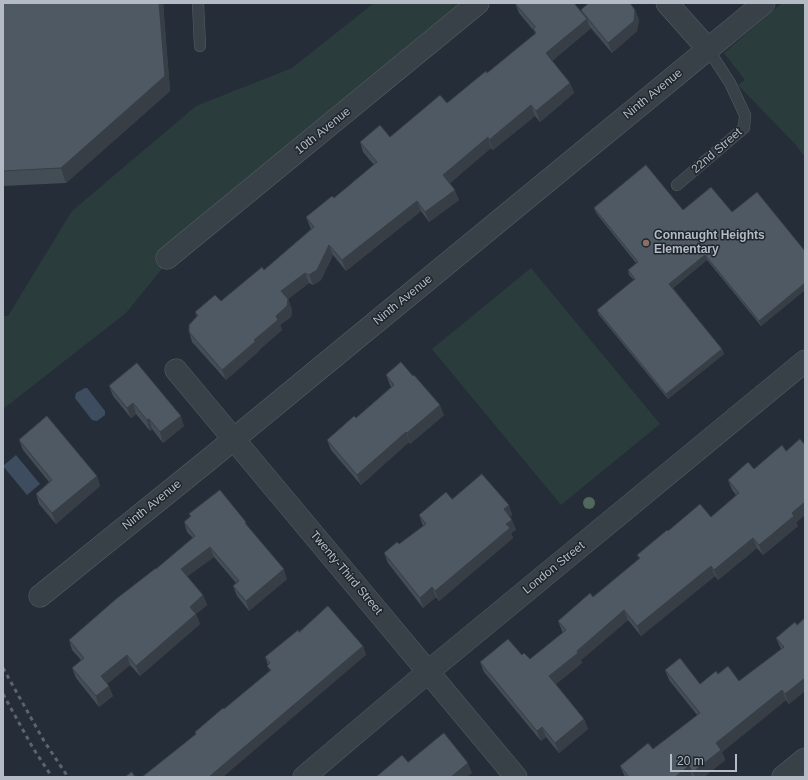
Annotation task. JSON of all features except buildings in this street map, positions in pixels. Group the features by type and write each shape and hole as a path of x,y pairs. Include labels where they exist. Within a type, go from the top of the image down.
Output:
{"street":[{"name":"10th Avenue","path":"168,258 478,3"},
{"path":"667,3 708,49"},
{"name":"Ninth Avenue","path":"40,596 764,3"},
{"name":"London Street","path":"304,777 429,671 805,361"},
{"name":"Twenty-Third Street","path":"176,370 516,777"},
{"path":"783,777 805,759"}],"lane":[{"path":"198,3 200,46"},
{"name":"22nd Street","path":"677,185 744,128 745,115 730,83 708,49"}],"shaded area":[{"path":"374,3 471,3 199,223 126,313 3,409 3,316 8,316 72,211 196,106 292,68"},
{"path":"782,3 805,3 805,157 795,144 738,85 745,80 724,53"},
{"path":"531,268 660,424 561,505 432,349"}],"water":[{"path":"87,388 105,411 105,415 97,421 92,420 75,398 76,393"},
{"path":"16,455 40,484 27,495 3,466"}],"railway":[{"path":"3,668 44,741 68,777"},
{"path":"3,694 33,748 52,777"}],"place":[{"name":"Connaught Heights Elementary","path":"646,243"}]}
